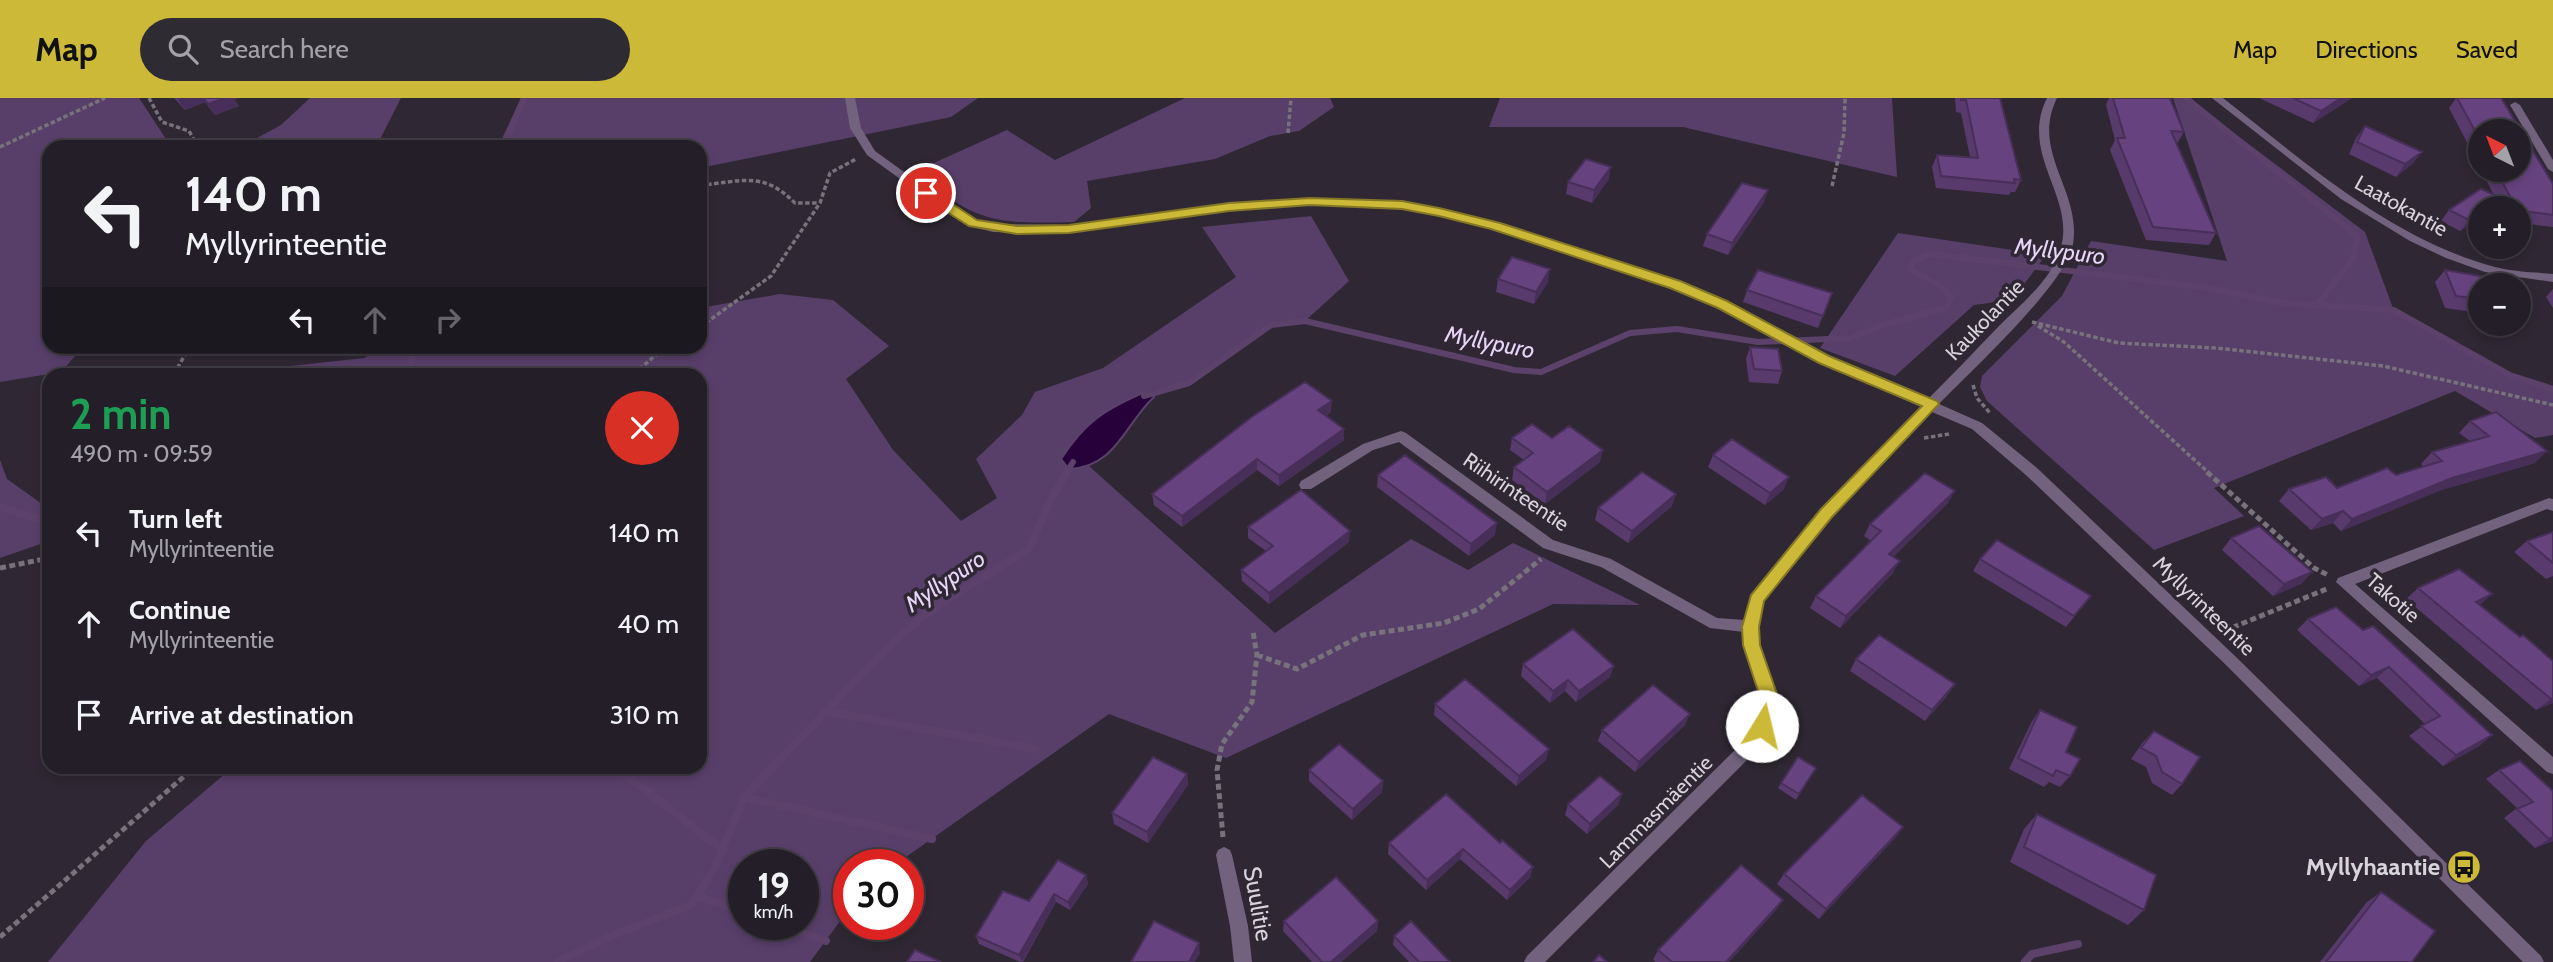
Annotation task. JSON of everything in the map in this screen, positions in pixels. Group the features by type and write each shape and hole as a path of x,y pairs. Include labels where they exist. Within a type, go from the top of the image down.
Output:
{"street":[{"path":"850,98 851,120 859,140 871,153"},
{"name":"Kaukolantie","path":"1932,404 2042,289 2062,257 2068,235 2063,200 2045,144 2043,124 2052,98"},
{"name":"Laatokantie","path":"2217,98 2347,201 2371,216 2466,261 2492,270 2553,278"},
{"path":"2515,105 2553,169"},
{"name":"Myllyrinteentie","path":"871,153 954,213 974,223 993,228 1069,229 1217,209 1310,201 1402,205 1439,212 1496,226 1675,284 1723,304 1798,346 1932,404 1977,426 2032,472 2230,660 2535,962"},
{"name":"Lammasmäentie","path":"1533,962 1754,742 1769,697 1752,645 1751,627 1757,599 1827,513 1932,404"},
{"name":"Riihirinteentie","path":"1306,485 1368,447 1401,436 1549,544 1606,563 1715,624 1751,627"},
{"name":"Takotie","path":"2553,506 2549,503 2343,582 2553,767"},
{"name":"Suulitie","path":"1224,855 1243,962"}],"path":[{"path":"0,147 68,118 105,98"},
{"path":"149,98 162,122 189,131 194,140"},
{"path":"1288,133 1290,98"},
{"path":"1832,186 1844,134 1845,98"},
{"path":"707,322 771,276 820,203 830,173 871,153"},
{"path":"707,184 764,180 779,187 795,203 813,206 820,203"},
{"path":"2022,330 2039,313"},
{"path":"2031,321 2119,344 2228,349 2383,366 2433,375 2553,405"},
{"path":"2031,321 2064,342 2314,568 2343,582"},
{"path":"641,368 657,354"},
{"path":"1920,440 1941,433 1965,436 1993,418 1974,391 1977,374"},
{"path":"1257,655 1297,669 1363,635 1406,626 1444,623 1479,609 1529,566 1560,548"},
{"path":"0,568 42,559"},
{"path":"2213,622 2224,633 2343,582"},
{"path":"1224,855 1217,770 1222,744 1252,702 1257,655 1253,632"},
{"path":"0,937 187,774"}],"shaded area":[{"path":"0,98 139,98 167,140 42,140 42,354 76,354 64,368 42,368 42,375 0,382"},
{"path":"310,98 401,98 380,140 254,140 281,125"},
{"path":"521,98 978,98 951,117 707,167 707,140 501,140"},
{"path":"1185,98 1330,98 1334,107 1299,131 1270,136 1215,159 1087,181 1091,208 1074,222 1005,221 988,217 955,202 914,172 1007,130 1055,160"},
{"path":"1500,98 1892,98 1897,177 1683,127 1489,127"},
{"path":"2173,98 2188,98 2365,232 2394,311 2510,375 2553,389 2553,435 2535,438 2455,391 2214,488 2244,516 2154,550 1987,401 1980,387 1982,376 2062,296 2091,241 2227,261"},
{"path":"1311,216 1349,281 1305,321 1271,325 1189,383 1145,392 1061,459 1069,469 1089,466 1275,633 1411,539 1468,570 1513,543 1640,605 1553,604 1226,758 1109,714 917,849 833,849 833,931 810,962 48,962 146,841 225,774 707,774 707,368 272,368 364,358 372,354 707,354 707,307 780,294 833,300 889,346 846,379 893,450 961,521 997,498 976,459 1022,415 1035,392 1103,368 1236,277 1202,227"},
{"path":"1898,233 2046,255 2012,300 1974,305 1895,376 1820,348"},
{"path":"1145,392 1152,393 1154,397 1109,453 1098,461 1069,469 1061,459 1079,435 1107,411"},
{"path":"0,460 7,479 42,504 42,543 0,558"}],"building":[{"path":"203,98 225,98 208,104"},
{"path":"1961,98 2000,98 2021,180 2014,179 2015,183 1941,176 1937,155 1978,158 1966,100"},
{"path":"2113,98 2170,98 2184,132 2171,131 2216,233 2153,227 2117,138 2125,138"},
{"path":"2293,98 2341,98 2321,111"},
{"path":"2457,98 2501,98 2514,119 2468,119"},
{"path":"2365,126 2422,152 2405,164 2357,142"},
{"path":"2531,148 2553,184 2553,215 2531,212 2531,196 2510,196 2502,182 2531,182"},
{"path":"1586,159 1611,167 1594,190 1568,182"},
{"path":"1742,183 1768,190 1732,243 1707,234"},
{"path":"2481,189 2496,196 2470,196"},
{"path":"2468,198 2468,220 2449,210"},
{"path":"1512,257 1550,269 1536,292 1498,279"},
{"path":"1758,270 1832,293 1823,316 1747,290"},
{"path":"2445,270 2468,274 2468,298 2456,296"},
{"path":"1750,347 1778,349 1782,371 1754,369"},
{"path":"1305,382 1332,401 1318,410 1344,429 1279,475 1257,459 1182,516 1152,494 1253,416"},
{"path":"2496,412 2547,451 2452,478 2352,519 2343,511 2322,519 2289,489 2326,477 2337,488 2387,468 2396,475 2442,461 2432,452 2489,436 2470,421"},
{"path":"1532,424 1552,438 1569,426 1603,450 1547,492 1514,467 1533,453 1512,438"},
{"path":"1732,439 1789,477 1770,493 1713,455"},
{"path":"1405,455 1497,523 1471,544 1378,475"},
{"path":"1642,472 1676,494 1632,531 1598,508"},
{"path":"1925,473 1955,491 1889,554 1900,561 1846,616 1816,596 1881,531 1870,524"},
{"path":"1301,490 1350,531 1269,593 1241,570 1273,546 1248,527"},
{"path":"2259,526 2312,572 2284,584 2231,538"},
{"path":"2553,532 2553,563 2527,541"},
{"path":"1997,540 2091,596 2074,616 1980,559"},
{"path":"2459,569 2492,594 2476,602 2520,637 2523,635 2553,661 2553,698 2418,588"},
{"path":"2336,607 2363,630 2373,626 2492,735 2456,755 2421,726 2440,716 2389,667 2371,675 2308,619"},
{"path":"1573,629 1614,666 1579,691 1568,680 1553,691 1523,664"},
{"path":"1879,635 1955,684 1932,710 1856,659"},
{"path":"1465,679 1549,749 1519,776 1435,704"},
{"path":"1653,685 1690,714 1639,762 1602,730"},
{"path":"2040,710 2077,727 2066,752 2080,759 2070,776 2056,770 2053,776 2018,758"},
{"path":"2154,731 2200,757 2182,784 2162,772 2156,756 2141,748"},
{"path":"1339,744 1383,781 1353,809 1309,770"},
{"path":"1153,757 1187,774 1147,832 1112,813"},
{"path":"1798,757 1816,768 1799,794 1781,783"},
{"path":"2520,761 2553,791 2553,837 2549,839 2517,809 2533,802 2499,770"},
{"path":"1600,776 1622,794 1590,824 1568,804"},
{"path":"1446,794 1500,843 1502,840 1533,867 1510,890 1463,849 1427,880 1389,843"},
{"path":"1862,795 1903,827 1826,909 1784,874"},
{"path":"2037,814 2156,875 2144,910 2024,847"},
{"path":"1058,860 1086,875 1068,902 1054,894 1019,955 976,936 1003,891 1029,901"},
{"path":"1741,865 1783,900 1726,962 1672,962 1658,950"},
{"path":"1336,877 1378,921 1331,962 1322,962 1284,921"},
{"path":"2381,892 2435,931 2412,962 2326,962"},
{"path":"1154,921 1199,943 1189,962 1131,962"},
{"path":"1411,921 1450,962 1419,962 1394,936"},
{"path":"915,950 941,962 907,962"},
{"path":"1599,955 1607,962 1593,962"}],"waterway":[{"path":"506,140 524,98"},
{"path":"2186,98 2357,236 2354,257 2318,304"},
{"name":"Myllypuro","path":"1144,396 1189,383 1271,325 1305,321 1514,370 1541,372 1630,333 1677,329 1758,342 1850,338 1882,325 1946,308 1952,298 1942,287 1910,269 1913,261 1931,254 2209,288 2282,303 2394,310 2510,375 2553,389"},
{"path":"409,368 415,354"},
{"name":"Myllypuro","path":"1066,473 1073,462"},
{"name":"Myllypuro","path":"826,712 894,641 932,609 1029,549 1050,501 1067,472"},
{"path":"0,507 42,520"},
{"name":"Myllypuro","path":"744,797 826,712"},
{"path":"826,712 1036,749"},
{"path":"624,774 723,850"},
{"name":"Myllypuro","path":"723,850 744,797"},
{"path":"744,797 932,839"},
{"name":"Myllypuro","path":"557,962 611,936 691,905 715,868 723,850"},
{"path":"697,896 728,907"},
{"path":"819,939 826,941"},
{"path":"2025,962 2032,954 2078,944"}],"place":[{"name":"Myllyhaantie","path":"2464,867"}],"route":[{"path":"926,193 954,213 974,223 1017,230 1069,229 1229,207 1310,201 1402,205 1439,212 1496,226 1675,284 1723,304 1824,359 1932,404 1827,513 1757,599 1751,627 1752,645 1769,697 1762,726"}]}
